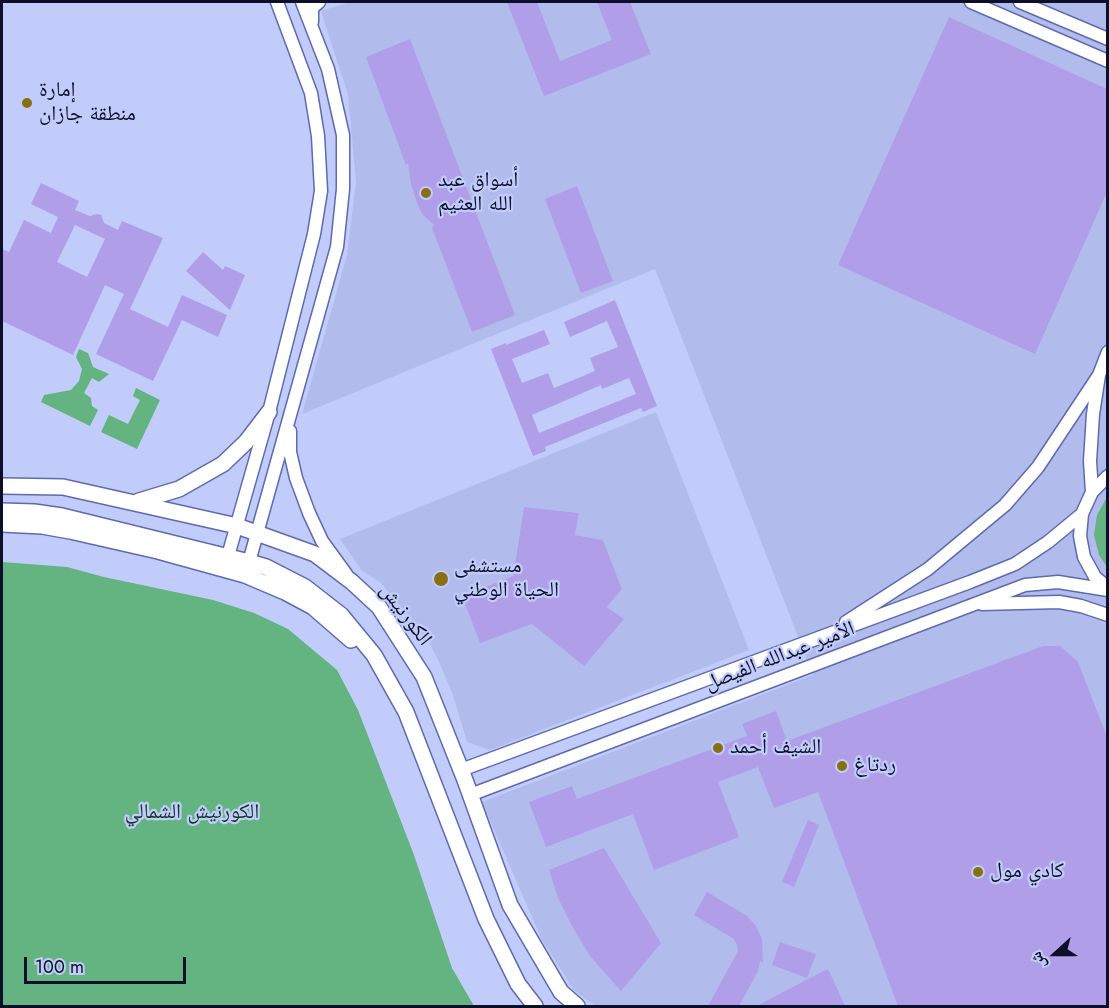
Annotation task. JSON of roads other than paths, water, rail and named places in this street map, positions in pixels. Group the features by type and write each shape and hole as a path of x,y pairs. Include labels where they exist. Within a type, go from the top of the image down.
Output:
{"main road":[{"path":"135,502 179,489 223,464 246,442 269,412"},
{"name":"الكورنيش","path":"2,486 63,487 237,526 315,554 352,582 379,607 424,677 510,905 561,992 577,1006"},
{"path":"2,511 62,516 266,567 305,587 341,615 374,655 406,712 486,919 518,984 535,1006"},
{"path":"2,524 61,530 158,551 245,575 314,607 337,626 364,654 392,688"}],"street":[{"path":"228,556 269,412 314,234 321,190 318,136 311,93 277,2"},
{"path":"249,562 337,248 342,189 343,135 328,69 302,2"},
{"path":"312,27 312,8 319,2"},
{"path":"971,2 1107,61"},
{"path":"1020,2 1107,39"},
{"path":"1092,492 1091,449 1099,375 1107,352"},
{"path":"824,636 928,569 1005,504 1038,467 1099,375"},
{"path":"289,419 290,452 309,513 322,541 352,582"},
{"path":"1107,476 1092,492 1082,514 1080,536 1084,557 1095,576 1107,589"},
{"name":"الأمير عبدالله الفيصل","path":"461,770 1015,564 1048,542 1082,514"},
{"name":"الأمير عبدالله الفيصل","path":"470,795 1025,585 1058,582 1107,589"},
{"path":"972,605 1059,602 1081,606 1107,615"}],"place":[{"name":"إمارة منطقة جازان","path":"27,103"},
{"name":"أسواق عبد الله العثيم","path":"426,193"},
{"name":"مستشفى الحياة الوطني","path":"441,579"},
{"name":"الشيف أحمد","path":"718,748"},
{"name":"ردتاغ","path":"842,766"},
{"name":"كادي مول","path":"978,872"}],"park label":[{"name":"الكورنيش الشمالي","path":"192,813"}]}
